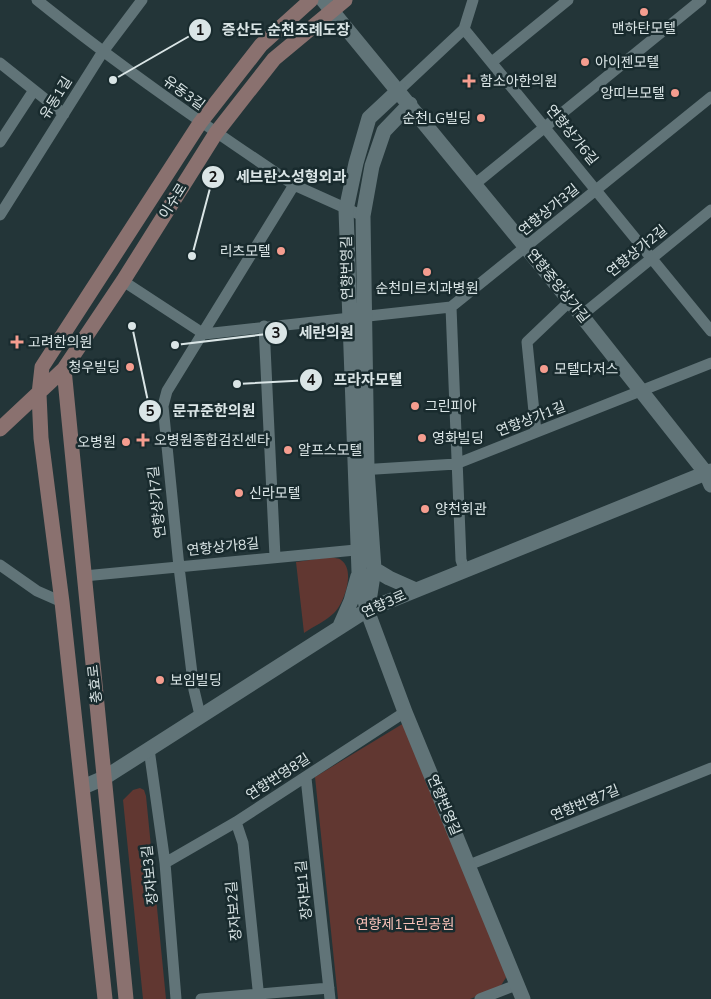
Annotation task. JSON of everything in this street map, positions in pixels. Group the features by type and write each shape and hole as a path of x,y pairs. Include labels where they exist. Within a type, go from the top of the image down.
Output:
{"main road":[{"name":"이수로","path":"39,394 42,367 200,123 261,45 311,0"},
{"name":"이수로","path":"4,425 64,369 123,281 216,133 274,59 328,6 346,0"},
{"name":"충효로","path":"64,369 126,999"},
{"name":"충효로","path":"39,394 41,438 62,602 105,999"},
{"path":"4,425 24,419 30,422 41,438"}],"street":[{"name":"유동3길","path":"36,0 102,53 200,123 294,185"},
{"name":"유동1길","path":"0,215 102,53 142,0"},
{"path":"399,90 464,29 473,0"},
{"path":"492,62 568,0"},
{"path":"475,184 701,0"},
{"name":"연향중앙상가길","path":"328,6 527,247 709,477"},
{"name":"연향상가6길","path":"464,29 711,331"},
{"path":"0,63 64,114"},
{"path":"0,142 34,90"},
{"name":"연향번영길","path":"399,90 369,118 356,163 346,210 356,316 360,470 368,610 405,712 522,999"},
{"name":"연향상가3길","path":"451,306 527,247 711,97"},
{"name":"연향번영길","path":"356,316 363,216 372,166 384,131 410,104"},
{"path":"294,185 363,216"},
{"name":"연향상가7길","path":"200,716 194,690 179,567 163,406 167,391 204,334 294,185"},
{"name":"연향상가2길","path":"582,315 711,210"},
{"path":"123,281 204,334 451,306 461,560 465,571"},
{"path":"536,432 527,342 570,301"},
{"name":"연향상가8길","path":"264,326 275,557"},
{"name":"연향상가1길","path":"360,470 456,464 711,363"},
{"name":"연향3로","path":"82,787 104,778 340,626 368,610 709,477"},
{"name":"연향상가8길","path":"84,576 364,549"},
{"path":"0,565 37,591 62,602"},
{"path":"340,626 366,570 416,590"},
{"name":"연향번영8길","path":"165,864 306,778 405,712"},
{"name":"장자보3길","path":"149,749 165,864 176,999"},
{"name":"연향번영7길","path":"469,866 711,768"},
{"name":"장자보1길","path":"306,778 330,993"},
{"name":"장자보2길","path":"236,822 243,843 259,997"},
{"path":"480,999 516,985"},
{"path":"201,999 330,993"}],"green space":[{"path":"330,557 340,559 348,571 345,595 334,613 304,633 296,562"},
{"name":"연향제1근린공원","path":"404,723 507,976 500,987 470,999 338,999 315,777"},
{"path":"140,788 144,790 146,796 166,999 143,999 123,800 133,790"}],"place":[{"name":"맨하탄모텔","path":"644,12"},
{"name":"아이젠모텔","path":"585,62"},
{"name":"증산도 순천조례도장","path":"113,80"},
{"name":"함소아한의원","path":"469,81"},
{"name":"앙띠브모텔","path":"675,93"},
{"name":"순천LG빌딩","path":"481,118"},
{"name":"리츠모텔","path":"281,251"},
{"name":"세브란스성형외과","path":"192,256"},
{"name":"순천미르치과병원","path":"427,272"},
{"name":"문규준한의원","path":"132,326"},
{"name":"고려한의원","path":"17,342"},
{"name":"세란의원","path":"175,345"},
{"name":"청우빌딩","path":"130,367"},
{"name":"모텔다저스","path":"544,369"},
{"name":"프라자모텔","path":"237,384"},
{"name":"그린피아","path":"415,406"},
{"name":"영화빌딩","path":"422,438"},
{"name":"오병원종합검진센타","path":"143,440"},
{"name":"오병원","path":"126,442"},
{"name":"알프스모텔","path":"288,450"},
{"name":"신라모텔","path":"239,493"},
{"name":"양천회관","path":"425,509"},
{"name":"보임빌딩","path":"160,680"}]}
